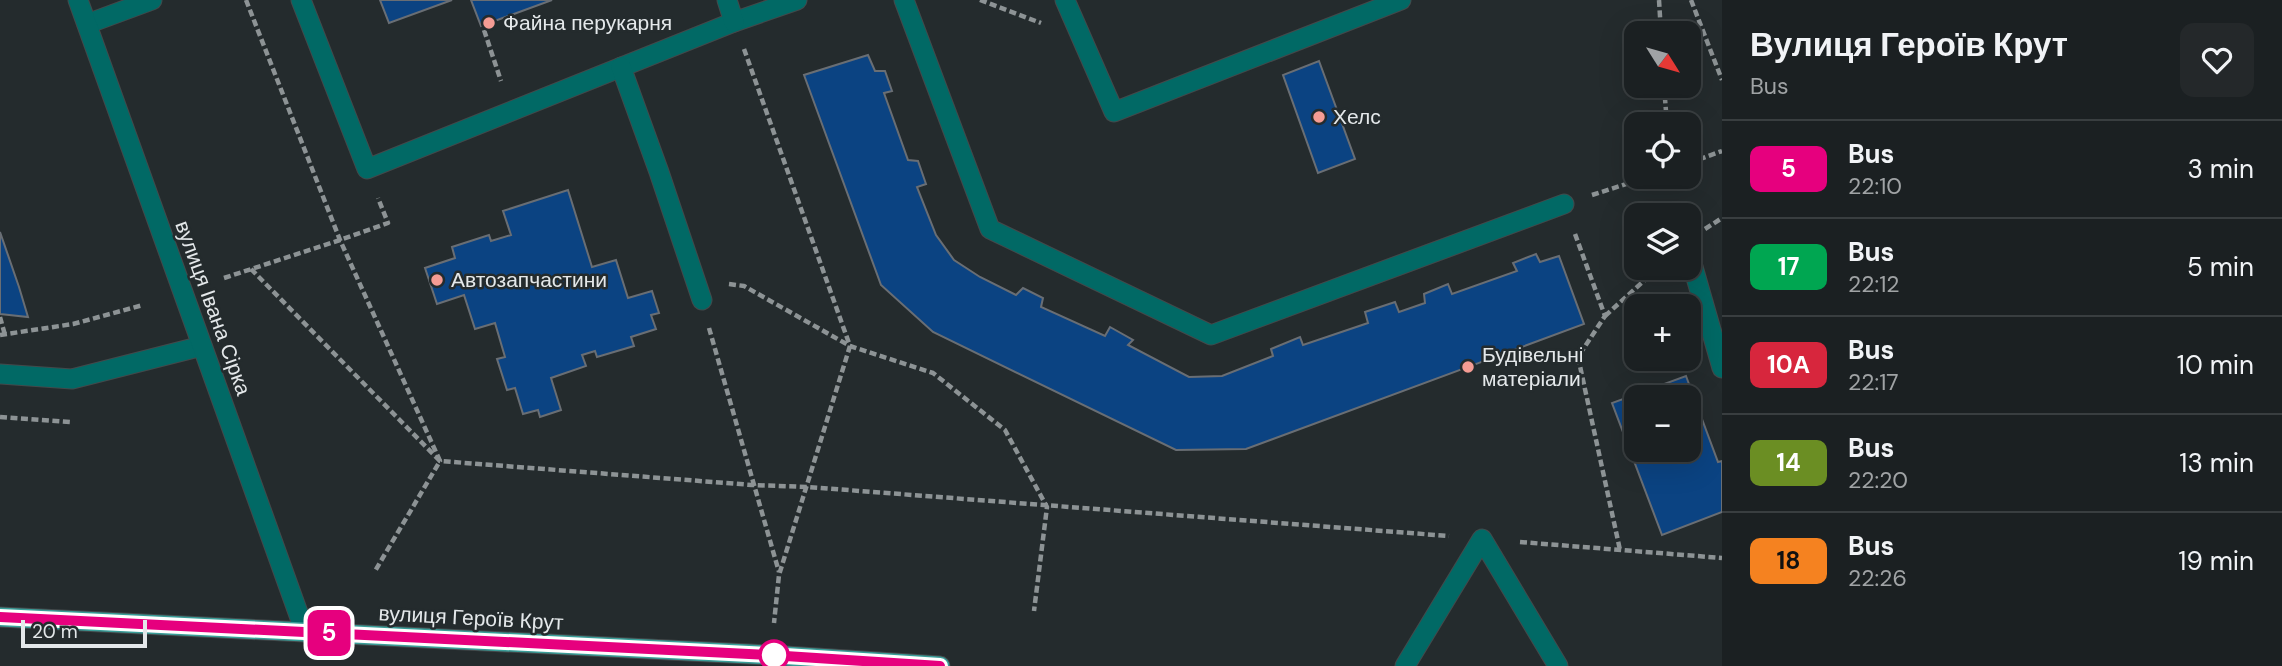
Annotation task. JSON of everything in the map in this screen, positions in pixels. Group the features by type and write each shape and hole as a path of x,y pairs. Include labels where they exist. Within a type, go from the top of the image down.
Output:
{"main road":[{"name":"вулиця Героїв Крут","path":"0,617 770,655 940,666"}],"street":[{"name":"вулиця Івана Сірка","path":"78,0 305,632"},
{"path":"87,24 152,0"},
{"path":"301,0 367,169 734,22 797,0"},
{"path":"727,0 734,22"},
{"path":"904,0 990,229 1211,335 1564,204"},
{"path":"1065,0 1114,112 1401,0"},
{"path":"621,67 702,300"},
{"path":"1697,280 1722,368"},
{"path":"0,374 72,379 202,346"},
{"path":"1405,666 1482,539 1558,666"}],"path":[{"path":"246,0 340,240 440,461"},
{"path":"979,0 1081,39"},
{"path":"1659,0 1660,21"},
{"path":"1691,0 1722,80"},
{"path":"734,22 850,346 779,575 770,655"},
{"path":"489,23 483,27 511,111"},
{"path":"1701,159 1722,151"},
{"path":"224,278 388,223 367,169"},
{"path":"1605,316 1564,204 1624,185"},
{"path":"251,269 440,461 1722,558"},
{"path":"694,277 744,286 850,346 933,373 1005,430 1047,507 1034,611"},
{"path":"1620,550 1578,357 1605,316 1645,280"},
{"path":"702,300 779,575"},
{"path":"0,317 2,335 73,324 143,305"},
{"path":"0,417 71,422"},
{"path":"375,571 440,461"}],"building":[{"path":"380,0 452,0 389,23"},
{"path":"471,0 552,0 481,26"},
{"path":"868,55 875,71 885,71 892,91 884,93 908,160 918,161 926,184 917,187 936,235 954,260 1016,295 1023,288 1043,298 1041,307 1105,336 1110,327 1133,340 1128,345 1189,377 1222,376 1273,356 1271,349 1300,337 1303,345 1368,323 1365,312 1395,302 1399,312 1425,303 1424,294 1448,284 1452,294 1517,271 1513,263 1536,254 1540,262 1559,256 1584,324 1246,449 1176,450 933,332 881,285 804,75"},
{"name":"Хелс","path":"1319,61 1355,159 1318,173 1283,75"},
{"path":"568,190 592,267 616,260 628,298 652,291 659,313 651,315 656,329 631,337 634,346 597,357 595,351 582,355 586,366 551,378 561,410 540,417 538,410 523,414 515,388 507,390 497,359 505,357 495,323 475,329 464,295 437,304 425,268 455,258 452,247 489,235 491,241 511,235 503,211"},
{"path":"0,232 19,287 28,317 0,314"},
{"path":"1686,376 1689,385 1661,385"},
{"path":"1624,399 1624,435 1612,403"},
{"path":"1701,416 1718,462 1722,461 1722,512 1662,535 1634,462 1701,462"}],"bus line":[{"name":"5","path":"0,617 770,655 940,666"}],"place":[{"name":"Файна перукарня","path":"489,23"},
{"name":"Хелс","path":"1319,117"},
{"name":"Автозапчастини","path":"437,280"},
{"name":"Будівельні матеріали","path":"1468,367"}]}
